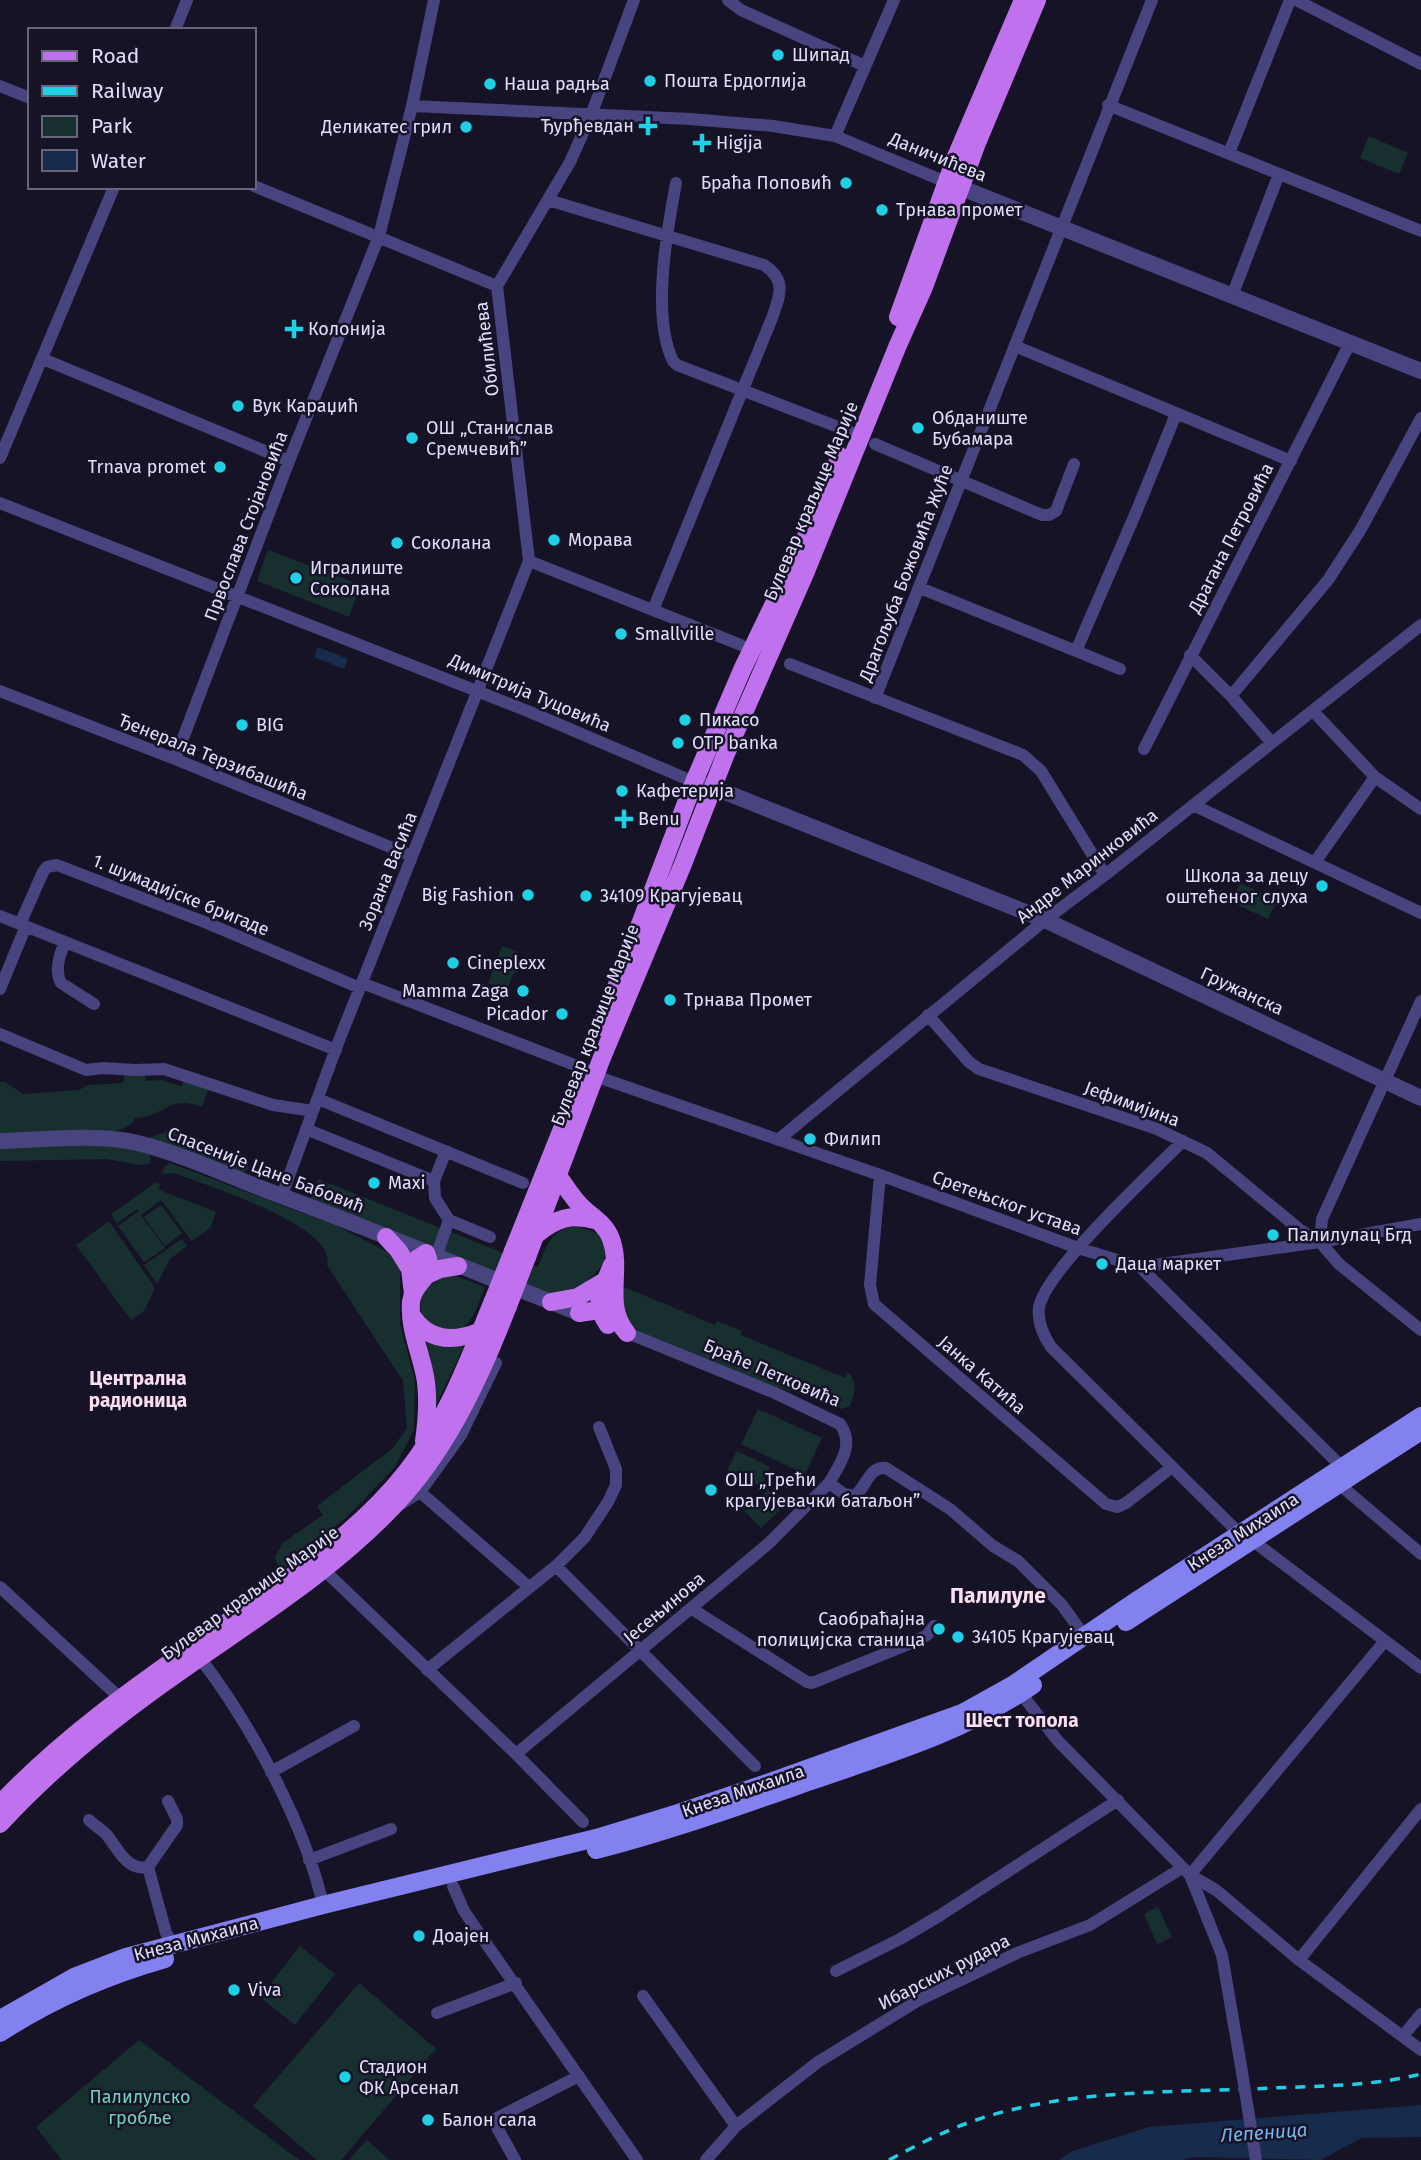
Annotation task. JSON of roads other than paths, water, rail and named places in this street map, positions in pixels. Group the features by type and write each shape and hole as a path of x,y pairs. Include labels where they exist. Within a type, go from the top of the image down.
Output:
{"main road":[{"name":"Булевар краљице Марије","path":"520,1254 537,1234 559,1177 590,1072 804,576 924,287 978,100 1023,0"},
{"name":"Булевар краљице Марије","path":"0,1824 34,1788 95,1735 323,1569 386,1513 427,1466 449,1431 474,1385 501,1303 590,1072 694,782 742,670 805,539 954,184 982,131 1037,0"},
{"path":"559,1177 576,1201 601,1223 612,1240 614,1258 609,1284 616,1313 627,1333"},
{"path":"537,1234 552,1222 566,1218 581,1217 601,1223"},
{"path":"386,1237 410,1269 413,1335 425,1377 427,1395 423,1448"},
{"path":"410,1269 417,1259 431,1255 429,1274"},
{"path":"413,1294 429,1274 458,1266"},
{"path":"551,1302 578,1297 609,1284"},
{"path":"579,1314 604,1317 599,1295 609,1284"},
{"name":"Булевар краљице Марије","path":"0,1804 46,1759 120,1698 253,1605 328,1548 375,1507 407,1471 423,1448 451,1400 481,1331 501,1303"},
{"path":"412,1316 424,1331 438,1338 465,1338 481,1331"},
{"name":"Кнеза Михаила","path":"0,2019 26,2002 81,1974 125,1957 598,1837 678,1813 950,1717 1017,1688 1139,1613 1421,1416"},
{"name":"Кнеза Михаила","path":"1340,1475 1421,1431"},
{"name":"Кнеза Михаила","path":"0,2033 75,1990 131,1969 286,1926 599,1849 694,1822 945,1734 973,1721 1136,1601 1247,1537"}],"street":[{"path":"176,28 187,0"},
{"name":"Првослава Стојановића","path":"175,759 379,236 412,106 434,0"},
{"name":"Обилићева","path":"529,561 497,286 570,162 591,115 634,0"},
{"path":"728,0 741,10 865,66"},
{"path":"835,136 894,0"},
{"name":"Драгољуба Божовића Жуће","path":"875,698 1152,0"},
{"path":"1229,153 1293,0 1421,64"},
{"path":"0,86 28,96"},
{"name":"Даничићева","path":"412,106 754,124 835,136 1421,371"},
{"path":"1108,106 1421,231"},
{"path":"1231,296 1279,174"},
{"path":"676,183 667,236 663,312 671,356 677,365 851,432"},
{"path":"256,187 497,286"},
{"path":"0,458 113,189"},
{"path":"548,201 764,265 773,271 779,281 780,294 772,318 653,610"},
{"name":"Драгана Петровића","path":"1144,748 1350,343"},
{"path":"1015,346 1291,461"},
{"path":"43,359 289,461"},
{"path":"1076,651 1138,510 1176,414"},
{"path":"1231,696 1328,580 1361,529 1421,418"},
{"path":"876,444 1042,515 1049,515 1056,510 1073,464"},
{"name":"Димитрија Туцовића","path":"0,503 1045,920"},
{"path":"529,561 741,645"},
{"name":"Зорана Васића","path":"282,1195 361,985 529,561"},
{"path":"920,588 1119,669"},
{"name":"Андре Маринковића","path":"778,1140 1045,920 1421,625"},
{"path":"1190,655 1272,743"},
{"path":"790,664 1023,755 1041,771 1105,875"},
{"name":"Ђенерала Терзибашића","path":"0,691 412,856"},
{"path":"1312,711 1375,777 1421,809"},
{"path":"1315,862 1375,777"},
{"path":"1193,805 1421,913"},
{"name":"1. шумадијске бригаде","path":"0,989 43,872 47,866 57,865 590,1072"},
{"path":"0,916 336,1050"},
{"name":"Гружанска","path":"1045,920 1421,1098"},
{"path":"65,942 59,957 58,977 61,983 94,1004"},
{"path":"1320,1242 1322,1219 1421,1001"},
{"name":"Јефимијина","path":"928,1015 969,1062 983,1071 1157,1129 1214,1158 1299,1229 1320,1242 1339,1264 1421,1330"},
{"path":"0,1034 86,1070 164,1069 273,1105 315,1105 523,1182"},
{"name":"Сретењског устава","path":"590,1072 1078,1248 1140,1267 1320,1242 1421,1224"},
{"path":"306,1129 433,1181"},
{"name":"Спасеније Цане Бабовић","path":"0,1141 80,1139 137,1143 282,1195 551,1302"},
{"path":"1183,1141 1078,1248 1041,1300 1039,1321 1044,1337 1172,1467 1247,1537 1421,1668"},
{"path":"446,1152 433,1181 435,1198 449,1220 490,1237"},
{"name":"Јанка Катића","path":"880,1175 870,1285 874,1304 1106,1504 1117,1507 1126,1503 1172,1467"},
{"path":"431,1255 449,1220"},
{"path":"1140,1267 1340,1475 1421,1554"},
{"path":"551,1302 579,1314"},
{"name":"Браће Петковића","path":"604,1317 627,1333 775,1393 840,1424 846,1436 846,1450 829,1483"},
{"path":"386,1513 420,1492 461,1435 496,1363"},
{"path":"427,1670 556,1566 585,1537 616,1485 616,1469 599,1427"},
{"path":"829,1483 844,1494 855,1496 872,1471 879,1467 886,1468 950,1509 993,1546 1018,1562 1062,1605 1085,1637"},
{"name":"Јесењинова","path":"516,1754 769,1543 829,1483"},
{"path":"420,1492 528,1587"},
{"path":"556,1566 755,1766"},
{"path":"323,1569 583,1822"},
{"path":"0,1587 120,1698"},
{"path":"692,1609 812,1683 914,1642 927,1635 934,1626"},
{"name":"Ибарских рудара","path":"706,2160 736,2126 818,2062 919,2000 1017,1953 1090,1925 1186,1872 1384,1642"},
{"path":"200,1658 257,1744 271,1772 309,1860 323,1905"},
{"path":"1017,1688 1058,1741 1186,1872 1216,1890 1299,1960 1420,2049"},
{"path":"271,1772 354,1726"},
{"path":"836,1970 900,1939 939,1916 1118,1800"},
{"path":"89,1820 106,1835 131,1865 148,1867 177,1825 177,1819 168,1801"},
{"path":"1299,1960 1421,1809"},
{"path":"309,1860 391,1829"},
{"path":"148,1867 166,1933 173,1944"},
{"path":"1186,1872 1222,1955 1256,2160"},
{"path":"453,1886 464,1911 637,2160"},
{"path":"1202,1904 1206,1894 1216,1890"},
{"path":"437,2013 516,1983"},
{"path":"643,1996 736,2126"},
{"path":"1403,2036 1421,2014"},
{"path":"515,2160 493,2120 579,2076"}],"water":[{"path":"318,647 348,659 344,669 314,657"},
{"name":"Лепеница","path":"1421,2105 1421,2137 1361,2138 1321,2160 1194,2157 1182,2160 1059,2160 1073,2151 1149,2127"}],"railway":[{"path":"889,2160 976,2120 1049,2102 1123,2094 1347,2085 1421,2074"}],"place":[{"name":"Шипад","path":"778,55"},
{"name":"Пошта Ердоглија","path":"650,81"},
{"name":"Наша радња","path":"490,84"},
{"name":"Ђурђевдан","path":"648,126"},
{"name":"Деликатес грил","path":"466,127"},
{"name":"Higija","path":"702,143"},
{"name":"Браћа Поповић","path":"846,183"},
{"name":"Трнава промет","path":"882,210"},
{"name":"Колонија","path":"294,329"},
{"name":"Вук Караџић","path":"238,406"},
{"name":"Обданиште Бубамара","path":"918,428"},
{"name":"ОШ „Станислав Сремчевић”","path":"412,438"},
{"name":"Trnava promet","path":"220,467"},
{"name":"Морава","path":"554,540"},
{"name":"Соколана","path":"397,543"},
{"name":"Игралиште Соколана","path":"296,578"},
{"name":"Smallville","path":"621,634"},
{"name":"Пикасо","path":"685,720"},
{"name":"BIG","path":"242,725"},
{"name":"OTP banka","path":"678,743"},
{"name":"Кафетерија","path":"622,791"},
{"name":"Benu","path":"624,819"},
{"name":"Школа за децу оштећеног слуха","path":"1322,886"},
{"name":"Big Fashion","path":"528,895"},
{"name":"34109 Крагујевац","path":"586,896"},
{"name":"Cineplexx","path":"453,963"},
{"name":"Mamma Zaga","path":"523,991"},
{"name":"Трнава Промет","path":"670,1000"},
{"name":"Picador","path":"562,1014"},
{"name":"Филип","path":"810,1139"},
{"name":"Maxi","path":"374,1183"},
{"name":"Палилулац Бгд","path":"1273,1235"},
{"name":"Даца маркет","path":"1102,1264"},
{"name":"ОШ „Трећи крагујевачки батаљон”","path":"711,1490"},
{"name":"Саобраћајна полицијска станица","path":"939,1629"},
{"name":"34105 Крагујевац","path":"958,1637"},
{"name":"Доајен","path":"419,1936"},
{"name":"Viva","path":"234,1990"},
{"name":"Стадион ФК Арсенал","path":"345,2077"},
{"name":"Балон сала","path":"428,2120"}],"district":[{"name":"Централна радионица","path":"138,1389"},
{"name":"Палилуле","path":"998,1596"},
{"name":"Шест топола","path":"1022,1720"}],"park label":[{"name":"Палилулско гробље","path":"140,2107"}]}
